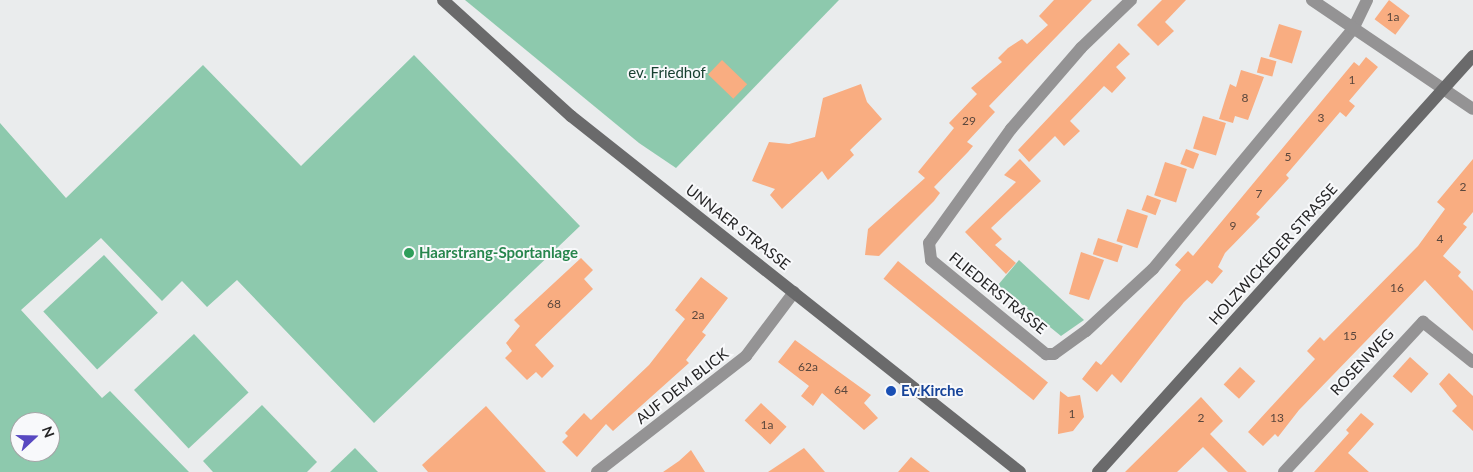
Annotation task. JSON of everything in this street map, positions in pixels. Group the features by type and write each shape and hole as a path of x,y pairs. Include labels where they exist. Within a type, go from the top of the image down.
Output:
{"main road":[{"name":"UNNAER STRASSE","path":"443,0 571,116 1020,472"},
{"name":"HOLZWICKEDER STRASSE","path":"1098,472 1473,56"}],"street":[{"name":"FLIEDERSTRASSE","path":"1131,0 1081,48 1011,129 929,243 931,260 1046,354 1054,354 1086,332 1152,269 1353,29 1367,0"},
{"path":"1312,0 1442,91 1473,109"},
{"name":"AUF DEM BLICK","path":"597,472 746,356 794,292"},
{"name":"ROSENWEG","path":"1284,472 1423,322 1473,362"}],"green space":[{"name":"ev. Friedhof","path":"465,0 839,0 676,168 639,143"},
{"path":"414,55 580,226 374,423 237,280 207,307 182,281 162,301 101,238 21,310 102,398 110,391 189,472 0,472 0,123 66,198 203,65 301,166"},
{"path":"104,255 158,313 97,369 43,312"},
{"path":"1019,260 1084,320 1061,336 998,285"},
{"path":"194,334 249,393 189,448 134,390"},
{"path":"262,405 317,462 307,472 213,472 203,461"},
{"path":"355,448 378,472 330,472"}],"building":[{"path":"1054,0 1092,0 989,106 995,112 967,142 973,146 934,187 940,193 934,201 879,256 865,255 868,229 925,178 918,172 954,128 949,123 977,94 971,88 1002,62 998,58 1008,48 1022,39 1027,44 1048,25 1039,16"},
{"path":"1162,0 1186,0 1165,22 1174,31 1158,46 1137,25"},
{"path":"1389,0 1410,16 1395,35 1375,19"},
{"path":"1279,24 1302,31 1292,64 1269,57"},
{"path":"1119,43 1130,54 1116,67 1126,78 1112,93 1104,86 1070,121 1080,131 1064,146 1055,136 1029,162 1018,150"},
{"path":"1261,57 1276,61 1272,77 1257,72"},
{"path":"1366,57 1378,67 1349,101 1355,106 1346,117 1340,112 1286,175 1289,178 1256,214 1260,217 1225,253 1218,267 1223,271 1212,284 1207,280 1184,302 1121,383 1112,374 1097,392 1082,379 1096,361 1101,365 1181,270 1175,265 1188,251 1193,256 1354,62 1359,66"},
{"path":"722,60 747,84 733,99 708,74"},
{"path":"1241,70 1264,77 1248,120 1235,116 1233,123 1219,119 1230,84 1236,87"},
{"path":"861,84 867,102 882,119 850,150 854,155 828,180 822,171 782,209 770,195 775,189 752,181 769,142 789,144 815,137 823,98"},
{"path":"1203,116 1226,123 1216,156 1193,149"},
{"path":"1186,149 1199,154 1193,169 1180,164"},
{"path":"1020,159 1041,181 991,228 1002,239 995,245 1016,263 1006,274 965,232 1016,182 1004,175"},
{"path":"1473,159 1473,212 1463,224 1467,227 1443,256 1461,272 1458,276 1473,291 1473,331 1425,280 1299,410 1278,437 1275,434 1263,446 1248,432 1315,359 1307,351 1320,337 1324,341 1418,246 1445,209 1437,202"},
{"path":"1165,162 1187,169 1176,202 1154,195"},
{"path":"1147,195 1161,200 1156,215 1142,210"},
{"path":"1127,209 1148,216 1137,248 1116,241"},
{"path":"1098,238 1123,246 1117,262 1093,254"},
{"path":"1081,252 1104,260 1089,300 1069,294"},
{"path":"581,258 593,270 584,279 593,289 535,345 554,366 542,378 536,372 527,380 505,358 512,351 506,343 520,326 514,320"},
{"path":"898,261 1048,382 1034,400 884,279"},
{"path":"701,277 728,298 702,332 706,335 686,360 689,363 613,431 606,424 577,457 562,442 568,436 565,433 584,413 591,420 649,365 685,319 675,310"},
{"path":"795,340 871,395 864,403 878,418 864,430 822,393 813,406 801,396 809,386 778,362"},
{"path":"1410,357 1429,374 1411,393 1393,376"},
{"path":"1240,367 1255,381 1239,399 1224,385"},
{"path":"1449,373 1473,396 1473,431 1452,411 1457,406 1439,384"},
{"path":"1060,391 1068,397 1080,395 1084,417 1073,431 1058,434"},
{"path":"1201,397 1223,421 1210,434 1247,472 1228,472 1203,447 1177,472 1125,472"},
{"path":"761,403 787,427 770,444 745,421"},
{"path":"486,406 546,472 428,472 422,465"},
{"path":"1361,413 1374,424 1348,453 1369,472 1314,472 1349,433 1346,430"},
{"path":"804,448 825,472 768,472"},
{"path":"691,450 705,472 663,472 679,461"},
{"path":"911,457 930,472 898,472"}],"place":[{"name":"Haarstrang-Sportanlage","path":"409,253"},
{"name":"Ev.Kirche","path":"891,391"}]}
